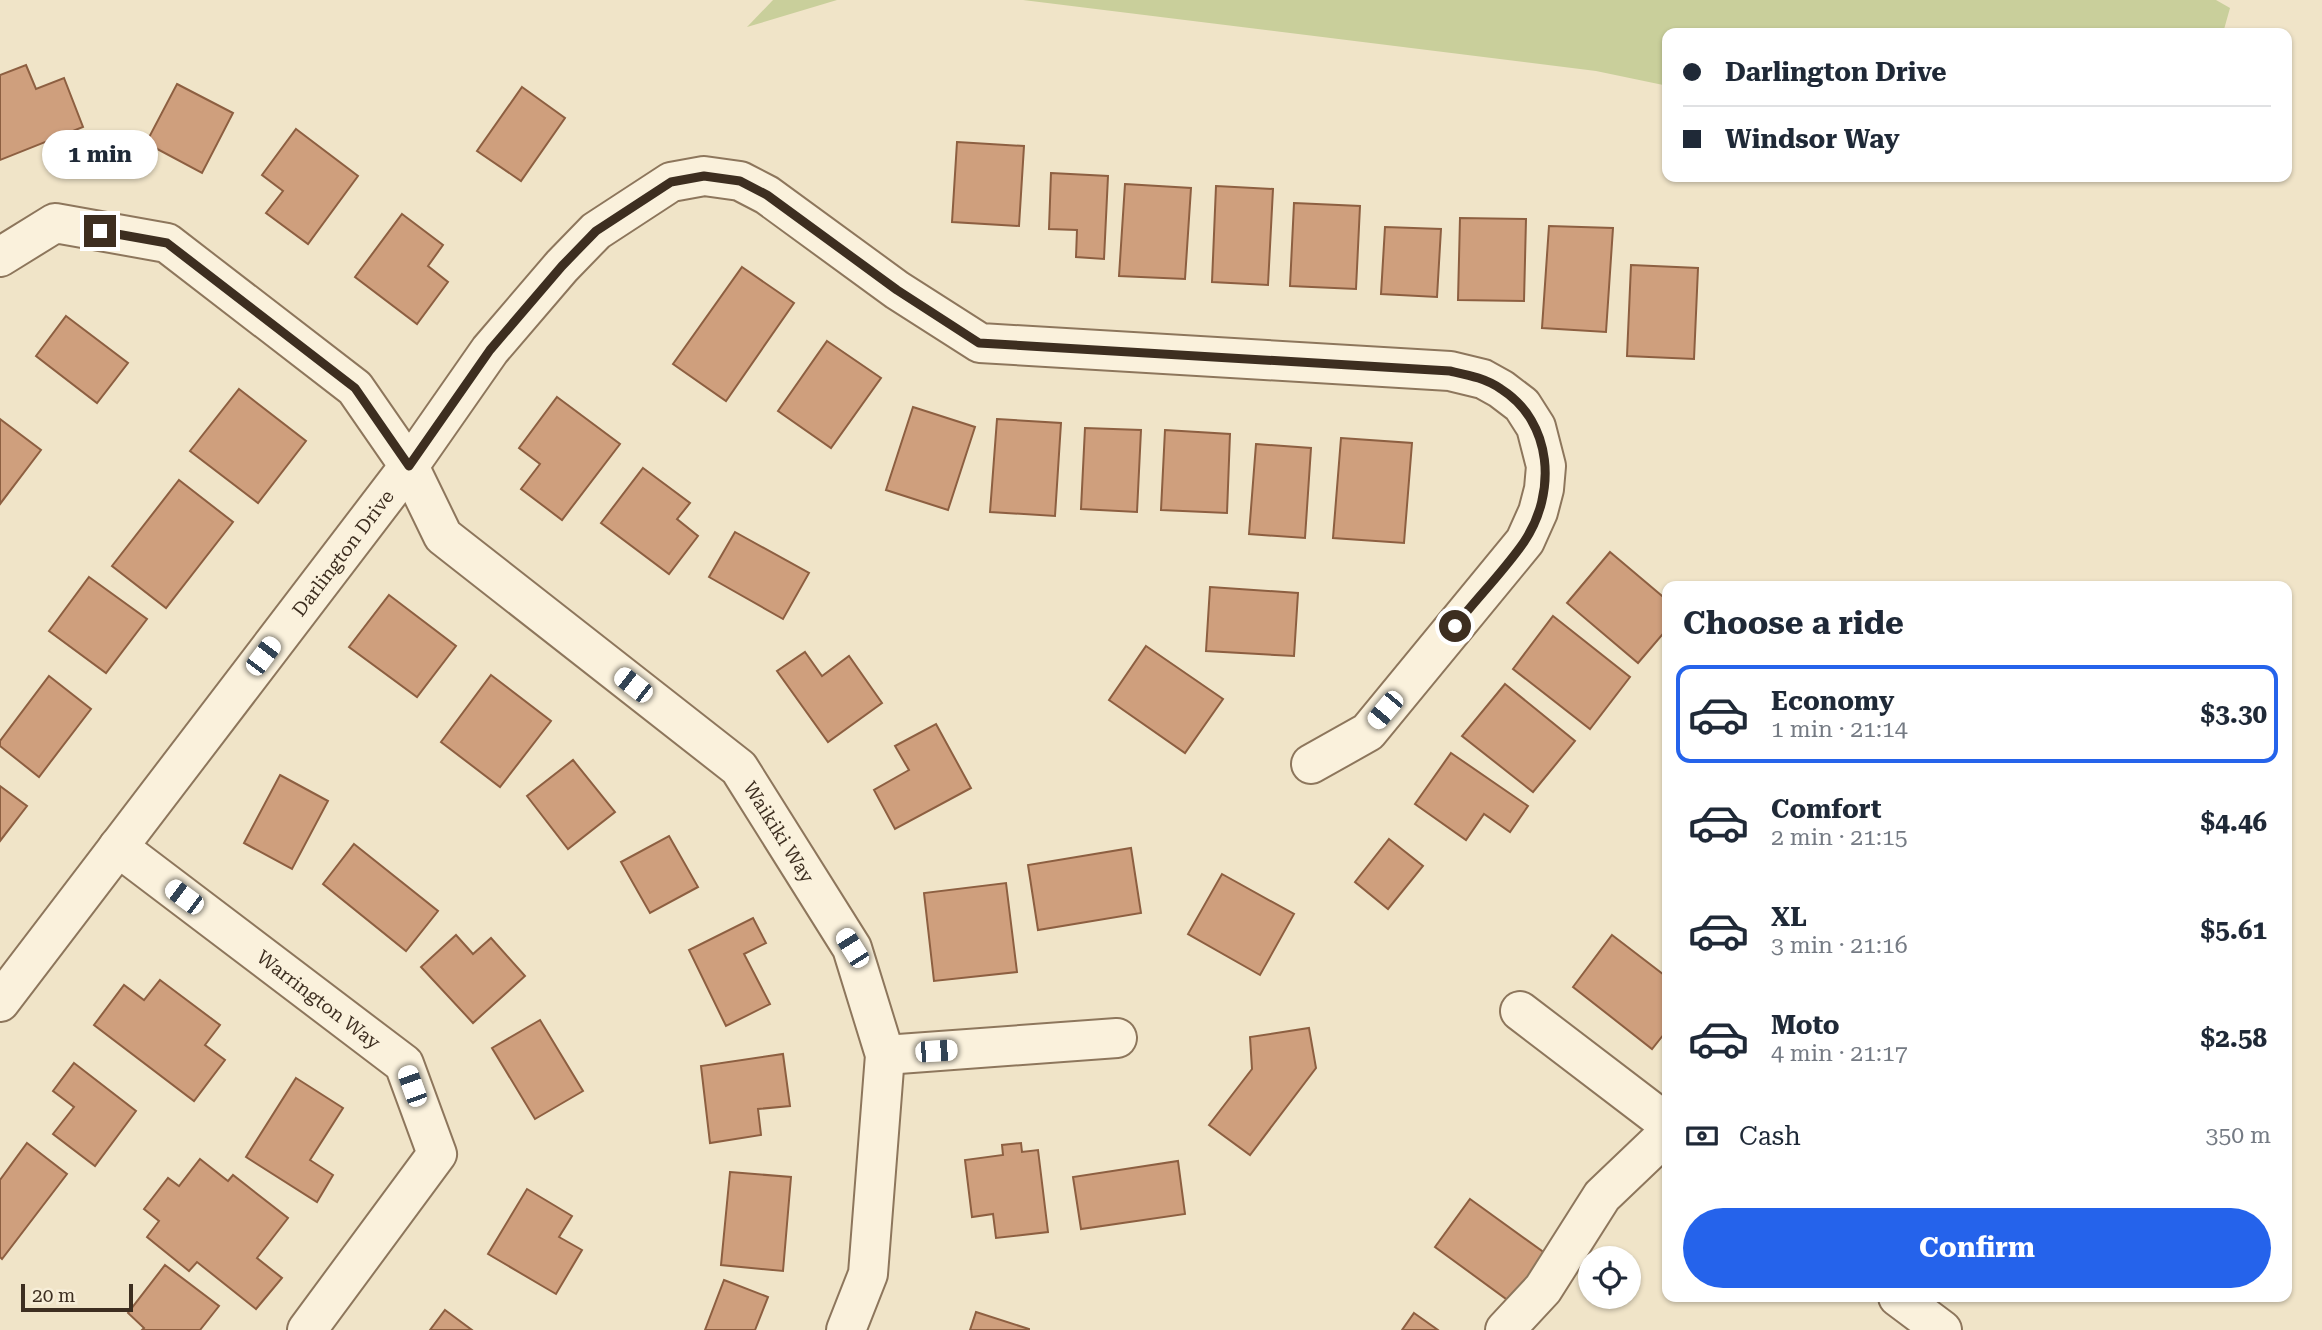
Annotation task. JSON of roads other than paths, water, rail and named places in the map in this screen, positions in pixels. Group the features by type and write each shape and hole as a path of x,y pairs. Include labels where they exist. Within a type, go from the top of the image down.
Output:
{"street":[{"name":"Darlington Drive","path":"0,1002 409,466 490,350 562,266 596,231 671,182 704,176 740,181 767,195 897,290 979,343 1450,371 1483,379 1521,405 1536,427 1546,466 1538,512 1525,541 1368,732 1311,764"},
{"name":"Waikiki Way","path":"0,257 55,223 167,243 355,388 409,466 443,536 739,768 852,948 885,1055 868,1274 846,1330"},
{"name":"Warrington Way","path":"118,847 404,1064 436,1154 307,1330"},
{"path":"1520,1012 1662,1120"},
{"path":"885,1055 1117,1038"},
{"path":"1505,1330 1543,1289 1602,1196 1662,1139"},
{"path":"1905,1302 1942,1330"}]}
